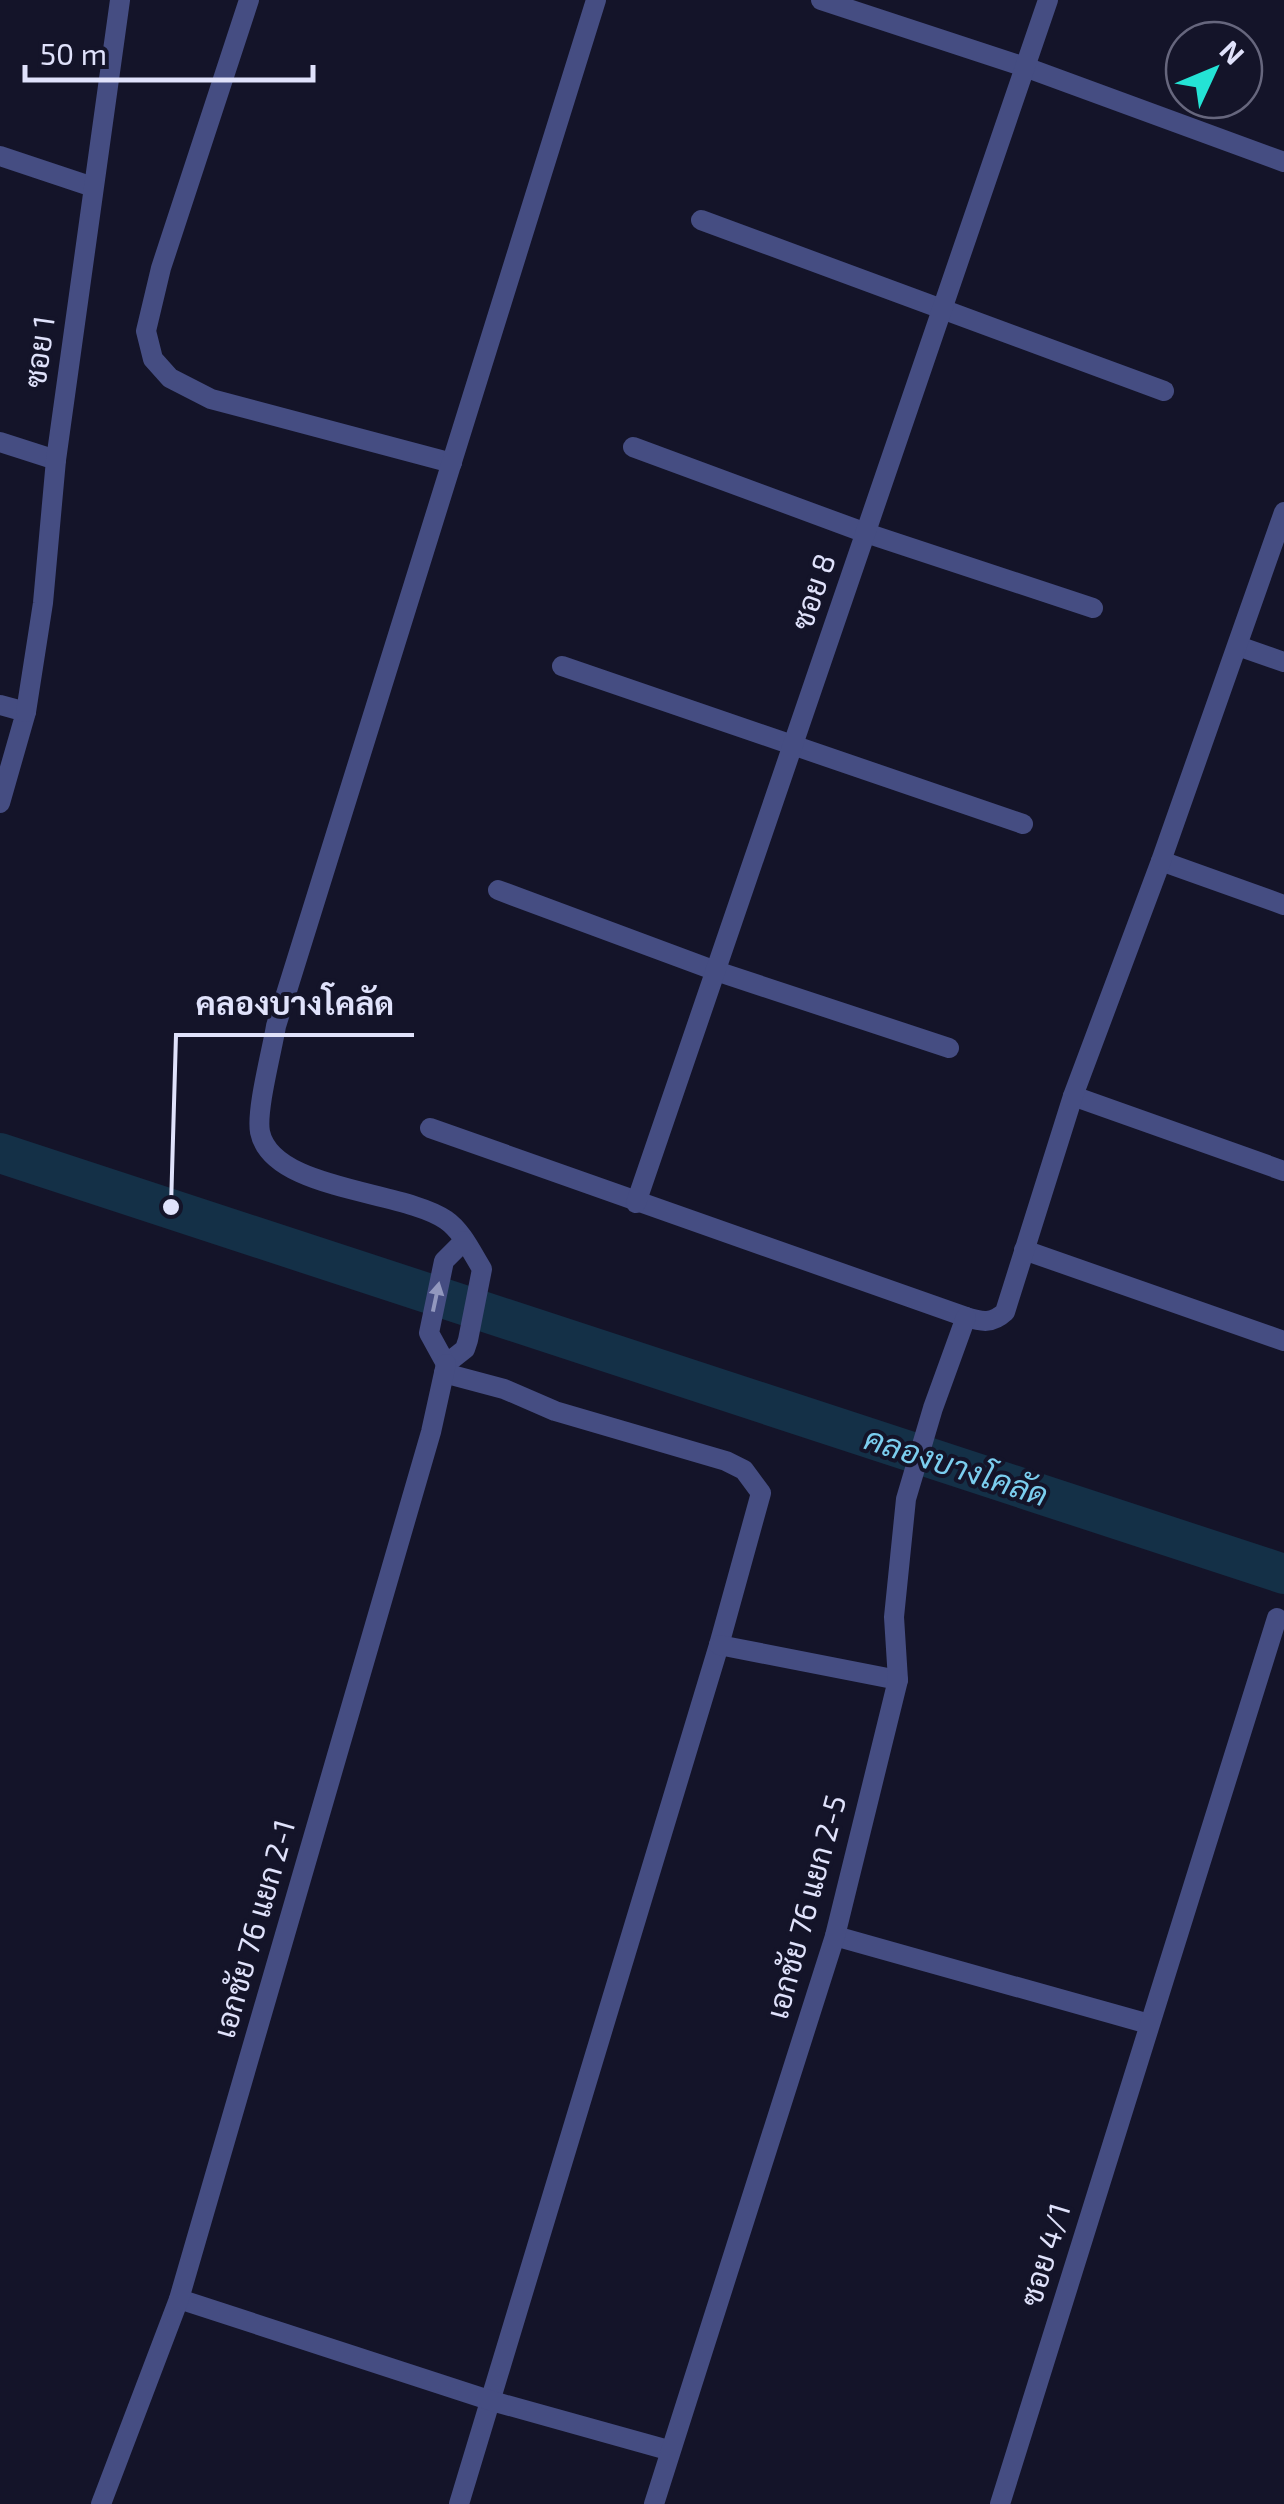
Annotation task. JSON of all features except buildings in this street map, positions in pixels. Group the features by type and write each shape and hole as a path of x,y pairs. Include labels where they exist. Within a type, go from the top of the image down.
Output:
{"street":[{"name":"ซอย 1","path":"0,803 26,712 43,603 56,460 120,0"},
{"path":"249,0 160,268 146,331 153,359 170,378 211,399 452,463"},
{"path":"445,1368 465,1349 482,1269 456,1228 435,1214 362,1194 277,1163 264,1146 258,1127 276,1026 596,0"},
{"path":"822,0 1025,66 1284,162"},
{"name":"ซอย 8","path":"636,1203 1048,0"},
{"path":"0,156 93,187"},
{"path":"701,220 1164,391"},
{"path":"0,442 56,460"},
{"path":"633,448 866,533 1092,608"},
{"path":"430,1128 966,1317 992,1321 1005,1312 1073,1096 1284,512"},
{"path":"1238,646 1284,662"},
{"path":"562,666 1023,824"},
{"path":"0,705 26,712"},
{"path":"1161,861 1284,905"},
{"path":"498,890 716,971 949,1048"},
{"path":"1073,1096 1284,1171"},
{"path":"459,2504 762,1493 744,1470 695,1451 555,1411 445,1368 429,1333 444,1260 464,1241"},
{"path":"1024,1250 1284,1340"},
{"name":"เอกชัย 76 แยก 2-5","path":"654,2504 668,2450 835,1936 898,1680 894,1617 906,1499 966,1317"},
{"name":"เอกชัย 76 แยก 2-1","path":"101,2504 179,2299 431,1432 445,1368"},
{"name":"ซอย 4/1","path":"1000,2504 1277,1618"},
{"path":"719,1645 898,1680"},
{"path":"835,1936 1149,2024"},
{"path":"179,2299 492,2401 668,2450"}],"waterway":[{"name":"คลองบางโคลัด","path":"0,1153 1284,1574"}],"place":[{"name":"คลองบางโคลัด","path":"171,1207"}]}
